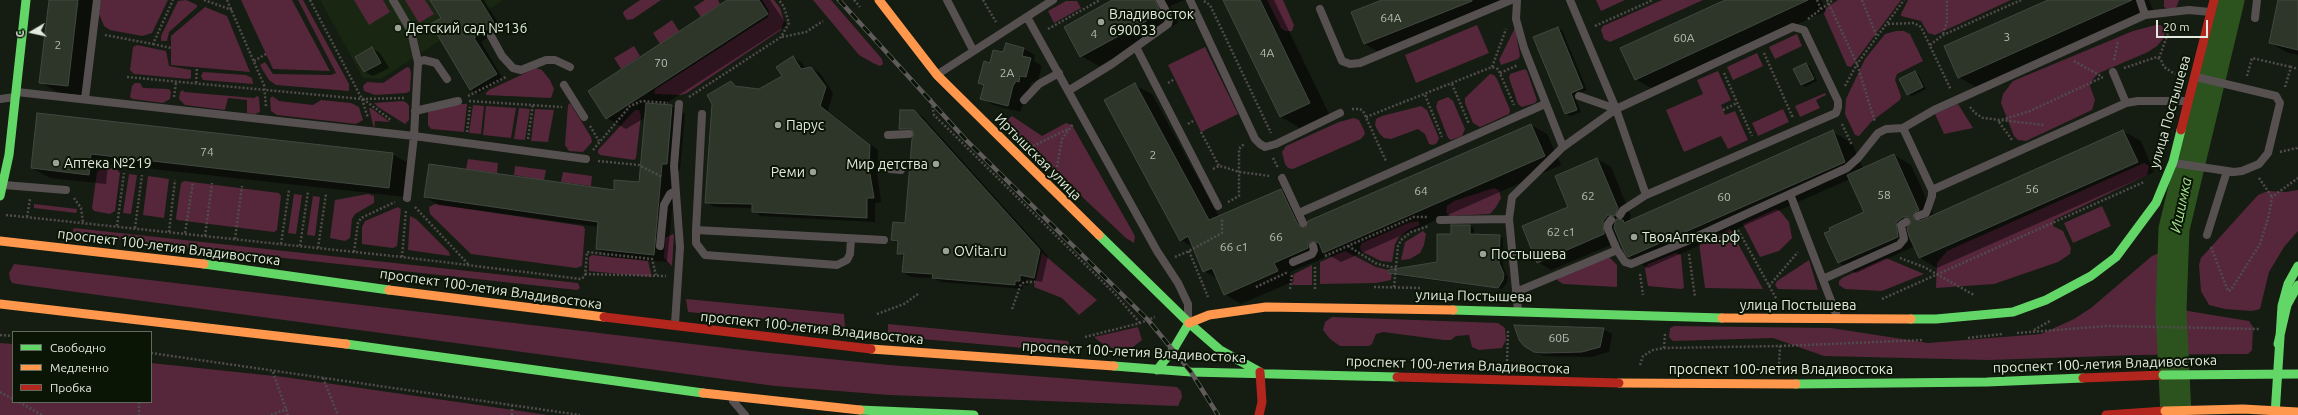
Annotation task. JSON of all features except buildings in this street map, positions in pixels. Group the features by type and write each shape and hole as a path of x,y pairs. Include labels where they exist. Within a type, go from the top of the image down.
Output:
{"main road":[{"path":"0,196 4,185 10,155 26,0"},
{"name":"Иртышская улица","path":"879,0 938,75 1016,155 1189,323 1220,350 1260,372"},
{"name":"улица Постышева","path":"1189,323 1209,315 1266,307 1519,311 1773,320 1936,318 2013,312 2070,289 2091,276 2121,251 2156,203 2173,162 2190,102 2214,0"},
{"name":"проспект 100-летия Владивостока","path":"0,241 189,262 674,327 873,349 1158,370 1578,383 1773,384 1987,382 2163,375 2298,374"},
{"path":"2275,415 2278,344 2282,306 2288,284 2298,266"},
{"path":"2278,344 2287,305 2298,285"},
{"path":"0,304 311,339 728,396 839,409 974,415"},
{"path":"1158,370 1173,350 1189,323"},
{"path":"1258,415 1262,402 1260,372"},
{"path":"2106,415 2165,411 2243,409 2298,412"}],"lane":[{"path":"85,99 97,0"},
{"path":"393,0 411,31 418,62 414,136 407,198"},
{"path":"947,0 973,50"},
{"path":"938,75 973,50 1053,0"},
{"path":"1068,91 1136,47 1168,24 1169,20 1167,13 1160,0"},
{"path":"1190,0 1255,139 1260,144 1272,145 1340,113"},
{"path":"1320,9 1342,61 1350,64 1360,63 1512,0"},
{"path":"1517,0 1516,19 1528,61 1563,147"},
{"path":"1570,0 1616,110 1646,195"},
{"path":"2140,0 2145,15"},
{"path":"2255,18 2257,0"},
{"path":"1611,220 1608,224 1608,229 1617,250 1625,262 1631,264 1733,221 1847,168 1858,158 1878,133 1891,128 1903,128 1922,116 1959,98 2145,15 2198,10 2211,12"},
{"path":"1027,17 1157,251 1178,283 1188,304 1189,323"},
{"path":"1519,311 1509,219 1512,197 1563,147 1616,110 1793,26 1804,30 1838,101 1836,113 1646,195 1623,210 1620,214"},
{"path":"491,36 502,56 513,68 521,70 546,60 555,60 570,67"},
{"path":"1136,47 1218,206"},
{"path":"418,62 431,60 436,63 446,79"},
{"path":"2113,72 2126,103"},
{"path":"1024,100 1039,84 1058,73"},
{"path":"2173,162 2234,172 2252,168 2264,160 2268,153 2280,103 2276,96 2196,77"},
{"path":"564,85 584,117"},
{"path":"0,99 16,94 85,99 414,136 586,159"},
{"path":"1579,96 1616,110"},
{"path":"1932,190 2126,103 2138,100 2190,102"},
{"path":"415,111 458,101"},
{"path":"674,327 680,247 679,216 675,187 679,104"},
{"path":"1299,213 1545,104"},
{"path":"702,114 696,243 705,255 837,265 847,260 850,254 851,239"},
{"path":"1903,128 1932,190 1931,201 1926,212 1918,216"},
{"path":"888,135 909,134"},
{"path":"0,153 10,155"},
{"path":"890,169 901,170"},
{"path":"2207,235 2226,171"},
{"path":"1282,178 1303,223"},
{"path":"4,185 66,190"},
{"path":"660,246 664,205 675,187"},
{"path":"1790,194 1838,319"},
{"path":"1440,220 1509,219"},
{"path":"1823,279 1903,243 1904,234 1902,225 1906,222"},
{"path":"696,230 884,240"},
{"path":"1293,262 1312,254 1314,250 1313,246"},
{"path":"1516,292 1617,250"},
{"path":"728,396 745,415"}],"path":[{"path":"153,44 173,0"},
{"path":"204,0 232,10"},
{"path":"227,0 265,90 267,120"},
{"path":"310,0 362,99 372,132"},
{"path":"779,0 784,7 789,23 782,37"},
{"path":"854,0 864,12"},
{"path":"983,0 1002,32"},
{"path":"1037,36 1100,0"},
{"path":"1190,0 1205,1 1210,5 1272,145 1282,178 1239,172 1219,166 1201,132"},
{"path":"1583,31 1653,0"},
{"path":"1817,0 1821,9"},
{"path":"1799,27 1828,2 1833,0"},
{"path":"1862,0 1878,37"},
{"path":"1838,101 1857,64 1888,24 1904,0"},
{"path":"1943,35 1947,22 1947,0"},
{"path":"2011,0 2012,4"},
{"path":"1930,45 1943,35 2021,0"},
{"path":"1828,2 1857,64 1878,133"},
{"path":"2159,58 2171,29 2172,13"},
{"path":"586,159 599,141 635,103 642,101 679,104 782,37 806,32 824,21"},
{"path":"1492,67 1508,22"},
{"path":"1888,24 1917,25 1920,27 1959,98 1975,113 1984,118 1998,121 2071,128"},
{"path":"2113,72 2121,26"},
{"path":"93,33 171,48"},
{"path":"1760,42 1798,129"},
{"path":"2059,53 2103,77"},
{"path":"254,61 266,54"},
{"path":"1998,121 2030,110 2113,72 2152,58 2159,58"},
{"path":"2159,58 2164,67 2179,77"},
{"path":"2244,88 2252,58 2298,69"},
{"path":"1500,73 1528,61"},
{"path":"1719,61 1757,147"},
{"path":"196,83 197,67"},
{"path":"1366,117 1425,95 1492,67 1498,69 1508,91"},
{"path":"2280,103 2291,67"},
{"path":"458,101 521,70"},
{"path":"127,77 362,99 416,97"},
{"path":"1452,84 1474,136"},
{"path":"928,92 934,115 1114,294 1140,323"},
{"path":"1425,95 1447,148"},
{"path":"362,99 394,122"},
{"path":"458,101 533,104 562,107"},
{"path":"465,143 470,101"},
{"path":"1723,110 1737,103"},
{"path":"526,151 533,104"},
{"path":"1340,113 1360,108 1366,117 1384,156"},
{"path":"1836,113 1858,158"},
{"path":"584,117 599,141"},
{"path":"1026,149 1068,128 1082,117"},
{"path":"1998,121 2018,151"},
{"path":"1056,173 1060,147 1068,128"},
{"path":"1239,196 1239,149 1241,146"},
{"path":"2268,153 2298,147"},
{"path":"607,162 639,166 675,187"},
{"path":"2207,235 2228,291 2231,290 2260,244 2269,215 2272,197 2252,168"},
{"path":"117,226 124,173"},
{"path":"135,228 142,175"},
{"path":"2272,197 2298,178"},
{"path":"169,232 175,180"},
{"path":"1887,300 1879,300 2148,180 2146,185"},
{"path":"186,233 193,182"},
{"path":"205,236 212,183"},
{"path":"235,239 242,186"},
{"path":"27,217 31,187"},
{"path":"66,190 81,208 83,223"},
{"path":"281,244 289,190"},
{"path":"300,246 308,192"},
{"path":"318,248 326,194"},
{"path":"354,252 358,223 361,218 407,198"},
{"path":"402,257 407,198"},
{"path":"407,198 469,265"},
{"path":"1210,300 1189,252 1222,233 1223,222 1218,206"},
{"path":"0,215 186,233 581,279 585,274 587,252 652,259 656,275 585,274"},
{"path":"1322,257 1414,217 1427,216 1440,220"},
{"path":"1394,287 1398,246 1401,240 1411,232 1440,220"},
{"path":"1733,221 1777,300"},
{"path":"1687,241 1695,297"},
{"path":"1348,246 1365,258 1378,264 1396,268"},
{"path":"1769,286 1798,254 1799,247"},
{"path":"1891,249 1899,257 1976,296 1967,297"},
{"path":"1315,260 1315,289"},
{"path":"1638,261 1643,295"},
{"path":"1252,289 1292,270 1290,289"},
{"path":"1012,309 1021,284 1025,282 1035,282"},
{"path":"877,314 889,311 904,304 918,294"},
{"path":"1085,337 1140,323 1174,308"},
{"path":"2034,330 2108,326 2267,330"},
{"path":"0,335 12,336"},
{"path":"1640,366 1643,356 1652,350 1664,348 1780,346 1778,365 1786,365"},
{"path":"152,354 580,415"},
{"path":"273,372 288,415"},
{"path":"324,378 338,415"},
{"path":"0,392 12,398"},
{"path":"21,403 42,415"},
{"path":"139,403 139,415"},
{"path":"512,406 512,415"},
{"path":"271,415 286,409"}],"shaded area":[{"path":"101,0 168,0 152,33 142,36 110,30 104,26 99,14"},
{"path":"186,0 197,5 197,7 169,32 167,41 161,41 161,36 178,1"},
{"path":"241,0 292,0 330,71 273,69"},
{"path":"298,0 303,0 349,84 349,91 276,85 269,80 262,69 260,65 265,62 273,74 331,75 336,73"},
{"name":"Детский сад №136","path":"320,0 503,0 381,79 363,78"},
{"path":"354,0 383,0 390,12 369,25"},
{"path":"405,0 425,0 434,14 419,23"},
{"path":"640,0 661,0 633,19 627,20 623,14 624,11"},
{"path":"705,0 718,0 720,4 701,17 694,7"},
{"path":"762,0 774,0 780,8 784,21 781,30 687,93 681,95 655,94 654,92 656,89 768,17 769,11"},
{"path":"813,0 831,0 882,59 883,64 880,66 859,55"},
{"path":"1267,0 1283,0 1294,25 1292,31 1285,31 1281,28"},
{"path":"1596,0 1625,0 1601,11"},
{"path":"1662,0 1703,0 1610,42 1604,39 1601,30 1603,26"},
{"path":"1838,0 1901,0 1851,67 1847,66 1824,14 1826,8"},
{"path":"1908,0 2011,0 1935,35 1928,33 1921,21 1901,16"},
{"path":"2164,0 2179,0 2176,8 2168,9 2164,7"},
{"path":"1066,1 1077,1 1081,8 1054,23 1048,11"},
{"path":"205,7 227,16 250,72 171,65 171,36"},
{"path":"672,20 679,31 660,44 653,33"},
{"path":"1477,25 1489,53 1416,83 1405,55"},
{"path":"2161,25 2165,32 2163,39 2157,46 2148,52 2099,73 2093,79 2090,86 2095,100 2092,110 2026,141 2018,140 2014,136 2001,103 2003,94 2013,81 2133,31"},
{"path":"1515,28 1520,56 1518,59 1501,65 1499,60"},
{"path":"1896,31 1904,31 1910,34 1923,61 1897,74 1895,80 1901,96 1900,100 1872,121 1859,136 1855,135 1845,114 1846,99 1865,59 1885,34"},
{"path":"1797,34 1802,46 1775,59 1769,47"},
{"path":"137,45 166,51 169,66 191,70 191,78 188,79 134,74 130,70 133,47"},
{"path":"634,46 640,56 621,69 614,58"},
{"path":"1205,47 1238,114 1201,132 1168,65"},
{"path":"1757,53 1763,66 1733,80 1727,67"},
{"path":"407,67 410,68 411,74 410,91 406,93 375,95 364,91 363,86 367,82 383,83"},
{"path":"536,68 542,70 550,80 554,89 551,98 486,95 489,90"},
{"path":"1525,69 1537,100 1535,103 1522,107 1518,104 1509,78 1510,74"},
{"path":"1718,71 1731,100 1721,105 1725,115 1735,111 1748,140 1728,149 1721,136 1684,152 1666,110 1703,94 1697,80"},
{"path":"203,72 246,75 252,78 253,84 203,80 201,76"},
{"path":"1490,74 1494,75 1497,79 1510,110 1509,114 1480,127 1473,123 1465,103 1465,98"},
{"path":"135,83 140,83 143,88 169,89 171,92 170,99 163,103 132,99 130,97 132,86"},
{"path":"183,90 184,92 254,98 257,96 259,97 260,112 255,114 247,113 247,100 228,98 225,110 185,105 179,99 180,92"},
{"path":"1825,93 1826,95 1816,100 1820,108 1800,117 1795,106"},
{"path":"272,96 279,101 313,105 321,100 351,103 359,107 363,120 356,124 277,115 271,111 270,99"},
{"path":"1448,97 1453,101 1465,129 1462,136 1451,140 1448,138 1436,107 1438,101"},
{"path":"403,101 409,106 409,120 405,124 374,103"},
{"path":"570,103 591,137 592,142 583,152 569,151 565,145 568,105"},
{"path":"458,104 467,104 464,132 431,129 428,125 428,112"},
{"path":"1958,104 1973,128 1944,134 1935,114"},
{"path":"473,105 484,106 481,134 469,133"},
{"path":"486,106 516,108 511,138 483,135"},
{"path":"1421,106 1427,110 1439,138 1437,143 1433,145 1429,144 1425,134 1418,129 1391,139 1384,138 1379,133 1375,125 1376,119 1382,116"},
{"path":"369,108 390,122 375,121 374,129"},
{"path":"519,108 530,109 525,140 514,139"},
{"path":"535,109 554,110 548,142 531,141"},
{"path":"1783,109 1789,122 1758,136 1752,123"},
{"path":"635,110 639,110 641,116 636,158 634,160 600,155 598,150"},
{"path":"1012,116 1042,136 1066,123 1072,125 1135,236 1134,243 1126,238 1014,133 1006,121"},
{"path":"1354,118 1359,120 1364,130 1365,134 1361,139 1293,169 1288,168 1285,164 1282,152 1286,146 1339,122"},
{"path":"468,159 498,163 497,173 466,169"},
{"path":"2144,163 2149,166 2147,175 2054,220 2053,226 2063,231 2071,248 2070,254 2058,262 1994,284 1936,288 1937,263 1947,251"},
{"path":"515,166 546,170 544,180 514,175"},
{"path":"103,167 116,169 120,173 115,211 110,214 94,211 92,208 97,172"},
{"path":"563,172 592,176 591,186 561,182"},
{"path":"129,174 137,175 131,214 123,213"},
{"path":"148,176 169,179 164,218 143,215"},
{"path":"184,181 279,193 281,196 277,230 274,232 177,220 176,218 181,183"},
{"path":"1494,188 1499,190 1501,198 1490,214 1450,216 1446,212 1447,206 1454,201"},
{"path":"2298,190 2298,231 2284,247 2269,272 2260,309 2252,311 2225,309 2209,305 2201,291 2199,265 2201,258 2258,195 2268,191 2286,192"},
{"path":"294,194 302,195 296,234 288,233"},
{"path":"368,194 374,196 374,203 355,214 352,219 350,238 345,241 330,238 335,200"},
{"path":"313,196 320,197 315,236 307,235"},
{"path":"34,204 77,209 77,211 76,213 34,208"},
{"path":"435,204 583,226 585,229 582,266 576,268 471,254 430,214 429,207"},
{"path":"2102,206 2111,226 2073,243 2064,223"},
{"path":"398,207 401,209 397,246 393,248 362,244 362,227 365,221"},
{"path":"1776,209 1780,211 1789,222 1792,238 1779,251 1760,257 1743,224"},
{"path":"410,216 416,219 449,252 450,256 408,250"},
{"path":"1418,221 1420,225 1410,229 1399,237 1395,244 1392,262 1381,261 1361,251 1360,247 1362,243 1408,223"},
{"path":"74,228 578,283 580,288 577,290 73,235 72,232"},
{"path":"1730,229 1763,289 1705,288 1699,243"},
{"path":"1423,231 1426,234 1424,245 1420,253 1410,259 1401,260 1405,242"},
{"path":"673,234 672,266 664,258 665,238"},
{"path":"2166,250 2173,250 2183,255 2187,260 2188,266 2184,308 2188,311 2249,321 2253,327 2252,350 2248,354 2138,355 1989,360 1824,356 1773,338 1673,341 1669,337 1670,328 1674,326 1831,328 1928,343 2041,334 2074,319 2091,308 2152,256"},
{"path":"1345,251 1376,267 1392,272 1391,280 1376,283 1320,284 1320,262"},
{"path":"1042,253 1097,300 1079,315 1062,298 1034,287"},
{"path":"1676,253 1681,255 1684,288 1648,286 1645,269 1648,264"},
{"path":"592,255 648,261 652,277 589,271 589,257"},
{"path":"1609,257 1617,265 1617,287 1563,284 1557,280 1560,277"},
{"path":"1886,258 1924,274 1882,291 1845,289 1839,285 1839,281 1842,278"},
{"path":"1809,260 1818,290 1778,289 1775,285 1777,281"},
{"path":"14,264 760,352 889,365 1177,387 1181,391 1182,397 1178,406 889,395 775,386 24,285 12,283 10,279 9,273"},
{"path":"1312,265 1312,285 1292,285 1294,274"},
{"path":"686,299 844,314 845,327 688,312"},
{"path":"1332,317 1498,323 1505,328 1506,340 1502,348 1479,350 1472,347 1469,335 1456,336 1451,340 1444,340 1383,332 1376,334 1372,344 1369,346 1340,346 1330,339 1323,330 1325,322"},
{"path":"888,324 1068,341 1071,350 1069,352 888,336"},
{"path":"1138,327 1142,340 1133,347 1115,349 1104,345 1094,337"},
{"path":"0,343 12,344 12,403 152,403 152,363 284,377 548,415 0,415"}],"waterway":[{"name":"Ишимка","path":"2176,415 2171,310 2174,229 2229,0"}],"railway":[{"path":"839,0 966,140 1148,320 1191,372 1218,415"}],"traffic: fast":[{"path":"0,196 9,155 26,0"},
{"path":"1911,319 1936,319 2013,312 2046,300 2091,276 2116,257 2156,203 2173,162 2181,130"},
{"path":"1099,235 1189,323 1220,350 1260,372"},
{"path":"204,264 389,290"},
{"path":"2275,415 2282,306 2288,284 2298,266"},
{"path":"2278,344 2287,305 2298,285"},
{"path":"1453,310 1722,318"},
{"path":"1157,370 1173,350 1189,323"},
{"path":"346,344 703,393"},
{"path":"1114,366 1191,372 1397,377"},
{"path":"2163,375 2298,374"},
{"path":"1796,384 1987,382 2083,378"},
{"path":"860,410 974,415"}],"traffic: slow":[{"path":"879,0 937,75 1099,235"},
{"path":"0,241 204,264"},
{"path":"389,290 604,317"},
{"path":"0,304 346,344"},
{"path":"1189,323 1209,315 1266,307 1453,310"},
{"path":"1722,318 1911,319"},
{"path":"871,349 1114,366"},
{"path":"1619,383 1796,384"},
{"path":"703,393 860,410"},
{"path":"2165,411 2243,409 2298,412"}],"traffic: jam":[{"path":"2181,130 2214,0"},
{"path":"604,317 871,349"},
{"path":"1259,415 1262,402 1260,372"},
{"path":"2083,378 2163,375"},
{"path":"1397,377 1619,383"},
{"path":"2106,415 2165,411"}],"place":[{"name":"Владивосток 690033","path":"1101,22"},
{"name":"Детский сад №136","path":"398,28"},
{"name":"Парус","path":"778,125"},
{"name":"Аптека №219","path":"56,163"},
{"name":"Мир детства","path":"936,164"},
{"name":"Реми","path":"813,172"},
{"name":"ТвояАптека.рф","path":"1634,237"},
{"name":"OVita.ru","path":"946,251"},
{"name":"Постышева","path":"1483,254"}]}
